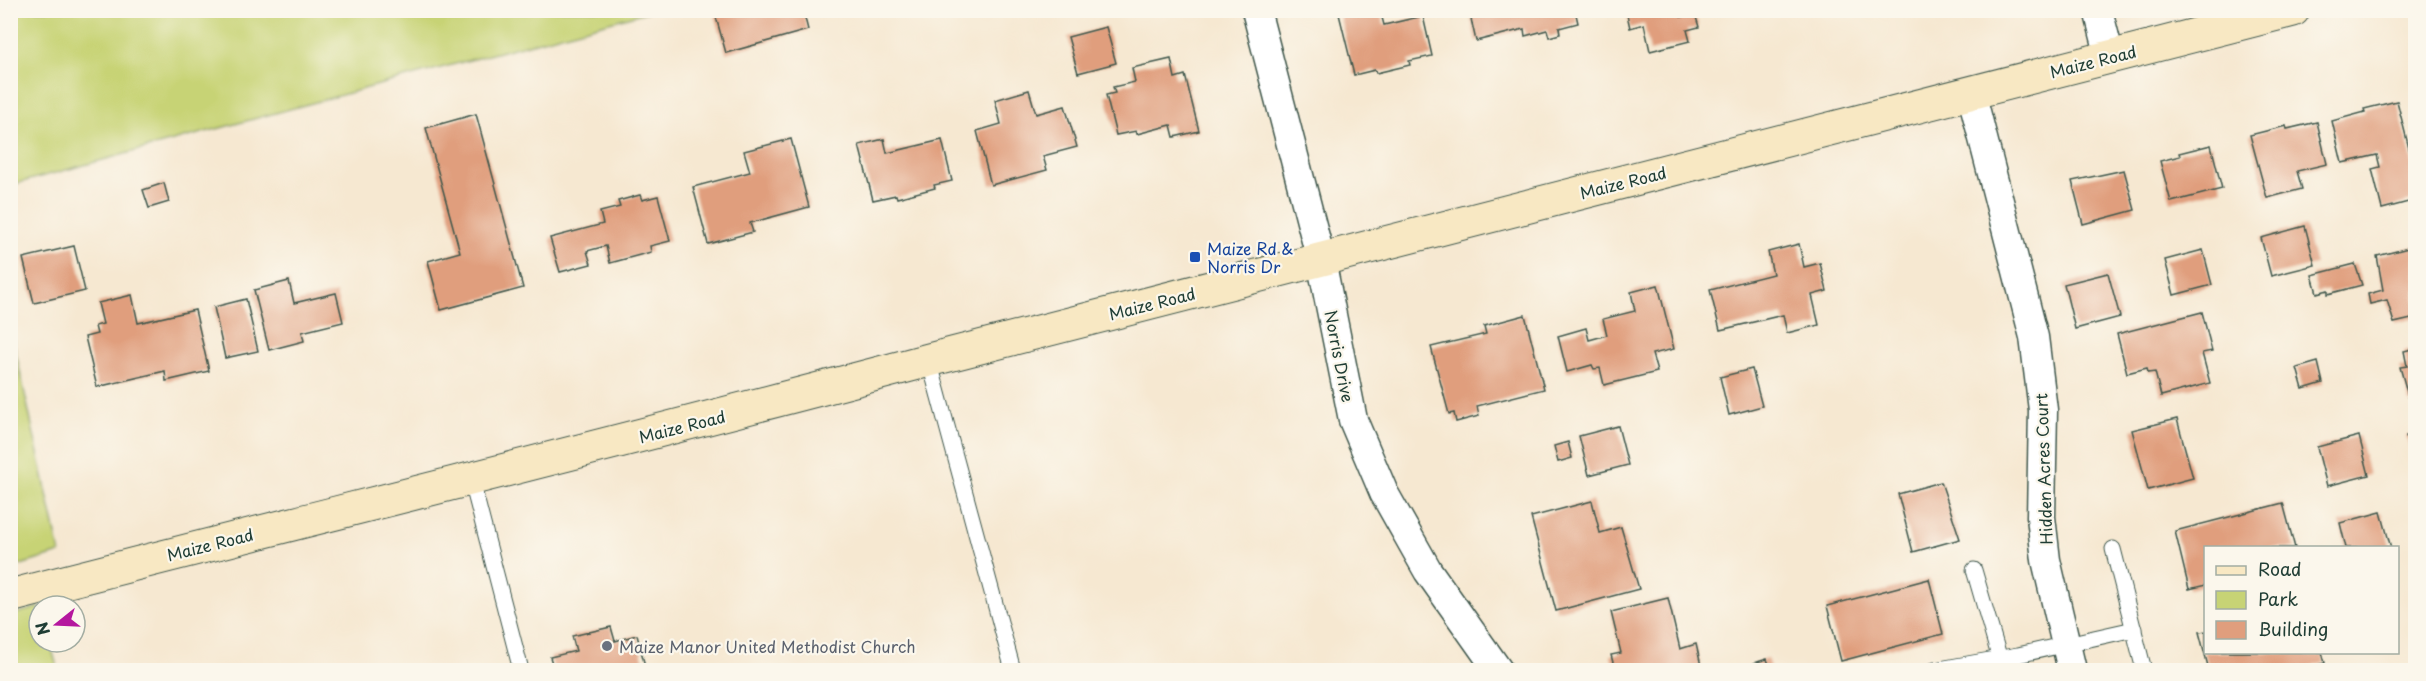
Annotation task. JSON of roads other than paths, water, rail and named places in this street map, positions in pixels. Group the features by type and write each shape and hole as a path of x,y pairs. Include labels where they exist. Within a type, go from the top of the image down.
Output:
{"street":[{"name":"Norris Drive","path":"1256,10 1321,260 1353,420 1384,493 1428,571 1498,670"},
{"path":"2098,10 2110,57"},
{"name":"Maize Road","path":"10,596 730,414 929,360 2294,10"},
{"name":"Hidden Acres Court","path":"1971,92 2034,337 2043,410 2042,517 2046,560 2068,658"}],"lane":[{"path":"929,360 1013,670"},
{"path":"471,478 521,670"},
{"path":"2113,549 2144,670"},
{"path":"1974,570 2002,664"},
{"path":"1934,670 2068,658 2134,629"}],"place":[{"name":"Maize Rd & Norris Dr","path":"1195,257"},
{"name":"Maize Manor United Methodist Church","path":"607,646"}]}
